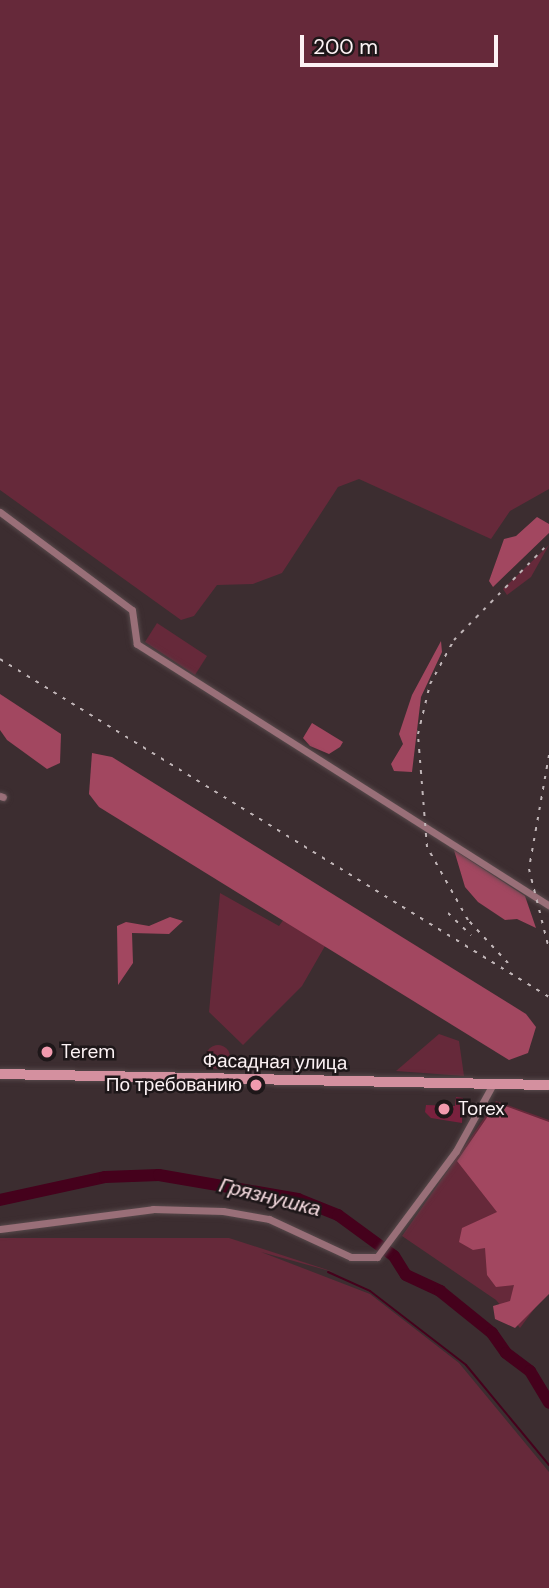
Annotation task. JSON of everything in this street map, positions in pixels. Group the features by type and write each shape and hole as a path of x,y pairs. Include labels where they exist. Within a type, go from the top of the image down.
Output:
{"main road":[{"name":"Фасадная улица","path":"0,1074 549,1085"}],"street":[{"path":"0,512 132,610 137,643 549,905"},
{"path":"0,1229 114,1212 223,1211 269,1219 351,1257 377,1258 456,1151 493,1084"}],"shaded area":[{"path":"0,0 549,0 549,489 510,511 491,539 359,479 338,487 282,573 253,584 217,585 194,616 181,620 0,490"},
{"path":"537,517 549,524 549,533 493,587 489,581 504,539 516,536"},
{"path":"549,545 531,577 507,595 503,589"},
{"path":"157,623 207,656 195,675 145,642"},
{"path":"441,641 442,652 421,697 412,772 394,771 391,764 403,744 399,734 412,695"},
{"path":"0,694 61,734 60,763 47,769 7,740 0,730"},
{"path":"312,723 343,742 340,747 329,754 310,746 303,738"},
{"path":"92,753 112,757 526,1014 536,1027 528,1053 509,1060 99,807 89,794"},
{"path":"454,850 525,896 536,928 517,919 505,920 478,902 465,887"},
{"path":"220,893 279,926 284,919 325,946 302,986 243,1045 209,1012"},
{"path":"170,917 183,921 169,934 132,933 133,963 118,985 117,926 126,922 149,926"},
{"path":"439,1034 459,1041 464,1076 396,1071"},
{"path":"213,1045 223,1045 230,1052 230,1062 223,1069 213,1069 206,1062 206,1052"},
{"path":"496,1101 549,1120 549,1289 520,1328 496,1300 402,1236"},
{"path":"497,1103 549,1122 549,1294 515,1328 495,1319 493,1306 510,1301 514,1285 496,1287 487,1275 485,1248 473,1250 459,1242 462,1228 497,1212 457,1161"},
{"path":"0,1238 229,1238 337,1273 261,1252 370,1294 459,1363 549,1472 549,1588 0,1588"}],"building":[{"name":"Torex","path":"456,1097 463,1098 462,1123 431,1118 425,1112 426,1105 455,1106"}],"waterway":[{"name":"Грязнушка","path":"0,1200 105,1177 159,1175 298,1199 338,1215 394,1256 406,1275 440,1291 492,1333 506,1353 530,1371 549,1403"},
{"path":"328,1272 370,1291 466,1365 549,1465"}],"railway":[{"path":"508,963 468,920 427,847 418,734 430,684 454,640 549,543"},
{"path":"0,659 549,997"},
{"path":"549,755 529,869 549,949"},
{"path":"448,913 471,935"}],"place":[{"name":"Terem","path":"47,1052"},
{"name":"По требованию","path":"256,1085"},
{"name":"Torex","path":"444,1109"}]}
